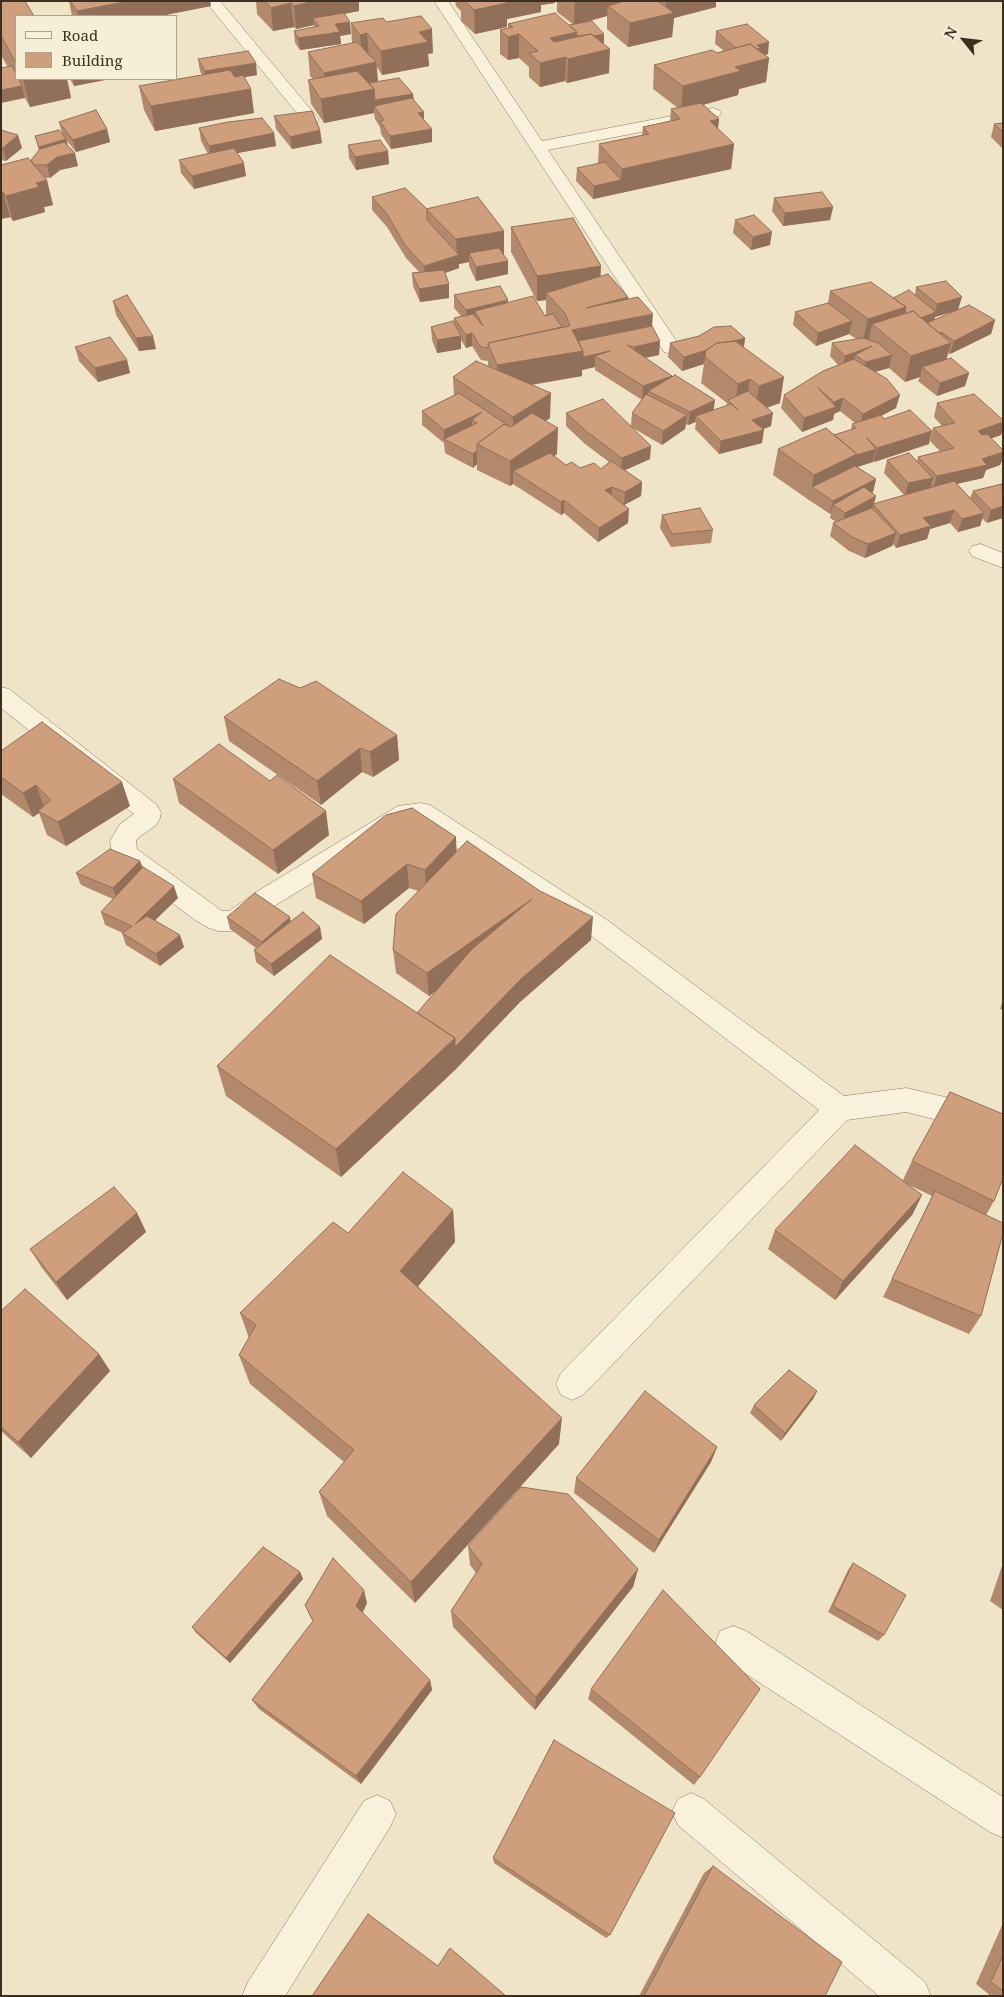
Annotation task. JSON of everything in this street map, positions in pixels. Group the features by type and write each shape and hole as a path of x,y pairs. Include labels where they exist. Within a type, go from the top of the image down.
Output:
{"street":[{"path":"212,1 311,120"},
{"path":"441,1 671,348"},
{"path":"539,147 714,113"},
{"path":"980,550 1003,561"},
{"path":"1,695 148,812 147,818 130,831 123,841 125,854 204,914 218,921 234,921 406,813 421,812 598,926 839,1109"},
{"path":"572,1384 839,1109 906,1100 967,1115 1003,1133"},
{"path":"733,1644 1003,1819"},
{"path":"691,1812 911,1996"},
{"path":"262,1996 377,1814"}],"building":[{"path":"1,1 25,1 33,15 15,15 15,61 1,36"},
{"path":"70,1 130,1 77,11"},
{"path":"265,1 314,1 294,6 291,3 271,8"},
{"path":"465,1 505,1 507,3 474,10"},
{"path":"624,1 658,1 674,13 630,23 608,6"},
{"path":"344,13 350,22 335,24 340,32 298,38 294,31 319,26 313,18"},
{"path":"555,13 577,32 550,38 554,42 591,34 610,49 568,59 566,57 540,63 529,53 538,51 519,34 508,37 500,30 513,27 508,24"},
{"path":"421,16 432,29 419,32 428,42 381,51 367,33 360,35 351,23 383,18 386,22"},
{"path":"592,21 604,34 579,36 569,25"},
{"path":"747,24 769,42 757,45 761,48 757,49 750,44 736,48 716,31"},
{"path":"357,42 376,62 324,73 308,52"},
{"path":"750,44 769,58 735,67 741,71 683,86 654,65 712,50 717,53"},
{"path":"248,51 256,63 205,71 198,59"},
{"path":"12,66 15,72 15,80 19,80 22,86 1,90 1,68"},
{"path":"230,70 235,77 243,75 251,89 151,106 139,86"},
{"path":"357,71 374,89 321,99 308,80"},
{"path":"399,78 413,94 375,100 374,89 369,83"},
{"path":"412,98 424,112 418,113 432,129 390,136 380,121 384,120 374,106"},
{"path":"701,103 719,119 710,121 734,144 622,169 599,144 649,134 643,127 680,119 671,109"},
{"path":"96,110 107,129 73,140 59,122"},
{"path":"312,111 320,130 290,137 274,116"},
{"path":"262,118 274,133 209,146 199,128 228,122"},
{"path":"1003,123 1003,132 994,124"},
{"path":"1,130 18,135 3,148 1,147"},
{"path":"59,130 66,139 39,147 35,136"},
{"path":"380,140 388,151 355,157 348,145"},
{"path":"64,142 75,153 57,157 47,165 34,165 31,160 40,149"},
{"path":"234,148 244,163 192,176 179,160"},
{"path":"28,158 47,180 36,183 39,187 6,196 3,192 1,193 1,165"},
{"path":"605,162 621,180 594,186 577,168"},
{"path":"405,188 427,209 427,220 459,255 424,266 405,245 387,214 372,197"},
{"path":"822,192 833,207 785,213 774,198"},
{"path":"478,197 504,231 456,239 426,209"},
{"path":"754,215 772,232 753,237 735,220"},
{"path":"573,218 601,266 537,276 511,227"},
{"path":"499,248 508,261 476,267 469,253"},
{"path":"444,270 449,284 419,289 412,273"},
{"path":"608,274 628,297 586,308 638,297 653,314 572,330 583,351 497,365 488,343 570,326 565,313 546,293"},
{"path":"946,281 962,297 937,304 916,287"},
{"path":"871,282 906,307 868,319 830,291"},
{"path":"500,286 508,300 466,310 454,295"},
{"path":"909,290 936,312 921,318 913,311 905,314 906,307 893,298"},
{"path":"127,295 153,336 136,338 113,301"},
{"path":"533,296 545,316 553,314 562,327 488,343 488,348 481,347 472,333 466,335 454,318 473,314 483,326 475,311"},
{"path":"828,303 852,321 818,333 795,312"},
{"path":"969,305 995,320 954,341 941,332 939,333 927,323"},
{"path":"913,311 951,343 911,356 872,324"},
{"path":"453,321 461,336 437,340 431,327"},
{"path":"652,326 660,341 634,347 627,345 672,376 643,386 595,356 610,351 583,357 583,351 578,341"},
{"path":"731,326 745,338 717,343 707,350 684,357 670,343 699,336 714,327"},
{"path":"110,337 127,360 95,368 75,347"},
{"path":"863,338 878,343 892,355 866,362 855,355 872,346 845,356 832,343"},
{"path":"735,341 784,377 759,386 750,379 738,384 705,357 706,350 717,343"},
{"path":"951,358 969,373 940,383 922,367"},
{"path":"854,359 887,379 900,395 863,414 843,398 834,402 817,387 836,407 804,418 784,395 823,371"},
{"path":"476,361 551,393 513,417 453,377"},
{"path":"675,375 715,400 690,412 648,391"},
{"path":"748,391 773,413 752,420 764,430 721,441 696,416 731,404 738,410 728,400"},
{"path":"459,393 509,426 504,424 477,444 477,451 473,454 444,439 477,423 472,420 482,412 444,430 422,411"},
{"path":"646,394 687,415 663,431 632,413"},
{"path":"974,394 1003,420 1003,422 978,431 982,435 987,434 1003,452 982,459 987,465 937,476 918,457 954,448 933,428 955,423 937,403"},
{"path":"603,399 651,446 622,458 586,431 566,413"},
{"path":"910,410 932,431 877,448 866,437 876,449 857,455 834,435 856,428 852,424 881,415 884,419"},
{"path":"532,413 558,428 510,461 477,444 504,424 511,427"},
{"path":"826,428 857,454 814,475 778,449"},
{"path":"550,453 566,465 572,462 580,468 594,463 601,469 611,461 642,482 625,492 612,487 605,490 629,509 599,528 564,500 561,502 513,471"},
{"path":"909,453 933,478 908,483 887,460"},
{"path":"855,466 876,479 833,501 812,487"},
{"path":"954,481 984,513 962,519 954,510 923,518 931,526 900,535 873,504"},
{"path":"1002,484 1003,506 991,510 973,491"},
{"path":"864,487 876,496 845,513 833,505"},
{"path":"700,508 713,530 672,534 662,515"},
{"path":"872,508 896,533 868,544 852,537 833,523"},
{"path":"279,679 300,688 316,681 397,735 370,752 360,748 317,781 224,717"},
{"path":"42,722 122,782 58,822 38,811 51,800 36,785 23,793 1,777 1,751"},
{"path":"219,744 270,781 277,775 326,811 273,850 173,779"},
{"path":"412,808 456,837 425,870 407,864 361,901 312,874 386,815"},
{"path":"467,841 540,891 593,917 521,979 455,1047 455,1038 417,1013 472,949 532,899 427,973 393,950 396,914"},
{"path":"110,849 140,861 113,888 76,873"},
{"path":"143,867 174,886 135,924 147,916 180,935 156,954 122,933 132,926 101,912"},
{"path":"255,893 290,917 262,942 227,917"},
{"path":"303,912 320,927 271,964 254,950"},
{"path":"330,955 455,1038 336,1149 217,1066"},
{"path":"950,1092 1003,1114 1003,1178 994,1201 912,1161"},
{"path":"855,1145 922,1195 843,1281 775,1230"},
{"path":"403,1172 453,1210 400,1271 562,1418 411,1582 319,1492 354,1450 239,1355 256,1325 240,1313 333,1222 348,1233"},
{"path":"114,1187 137,1213 56,1282 30,1249"},
{"path":"935,1191 1003,1223 1003,1233 981,1316 892,1279"},
{"path":"25,1289 99,1354 18,1442 1,1427 1,1311"},
{"path":"789,1370 817,1391 785,1433 754,1405"},
{"path":"645,1391 717,1447 659,1540 576,1478"},
{"path":"521,1487 568,1494 638,1569 536,1697 451,1611 482,1564 468,1546"},
{"path":"263,1547 300,1572 226,1658 192,1627"},
{"path":"333,1558 364,1590 356,1606 430,1680 356,1776 252,1700 313,1621 305,1605"},
{"path":"853,1563 906,1595 884,1635 833,1606"},
{"path":"663,1590 760,1689 700,1777 591,1689"},
{"path":"554,1740 675,1813 610,1935 493,1858"},
{"path":"713,1866 842,1962 825,1996 644,1996"},
{"path":"368,1914 438,1966 450,1948 506,1996 312,1996"},
{"path":"1003,1955 1003,1991 991,1982"}]}
